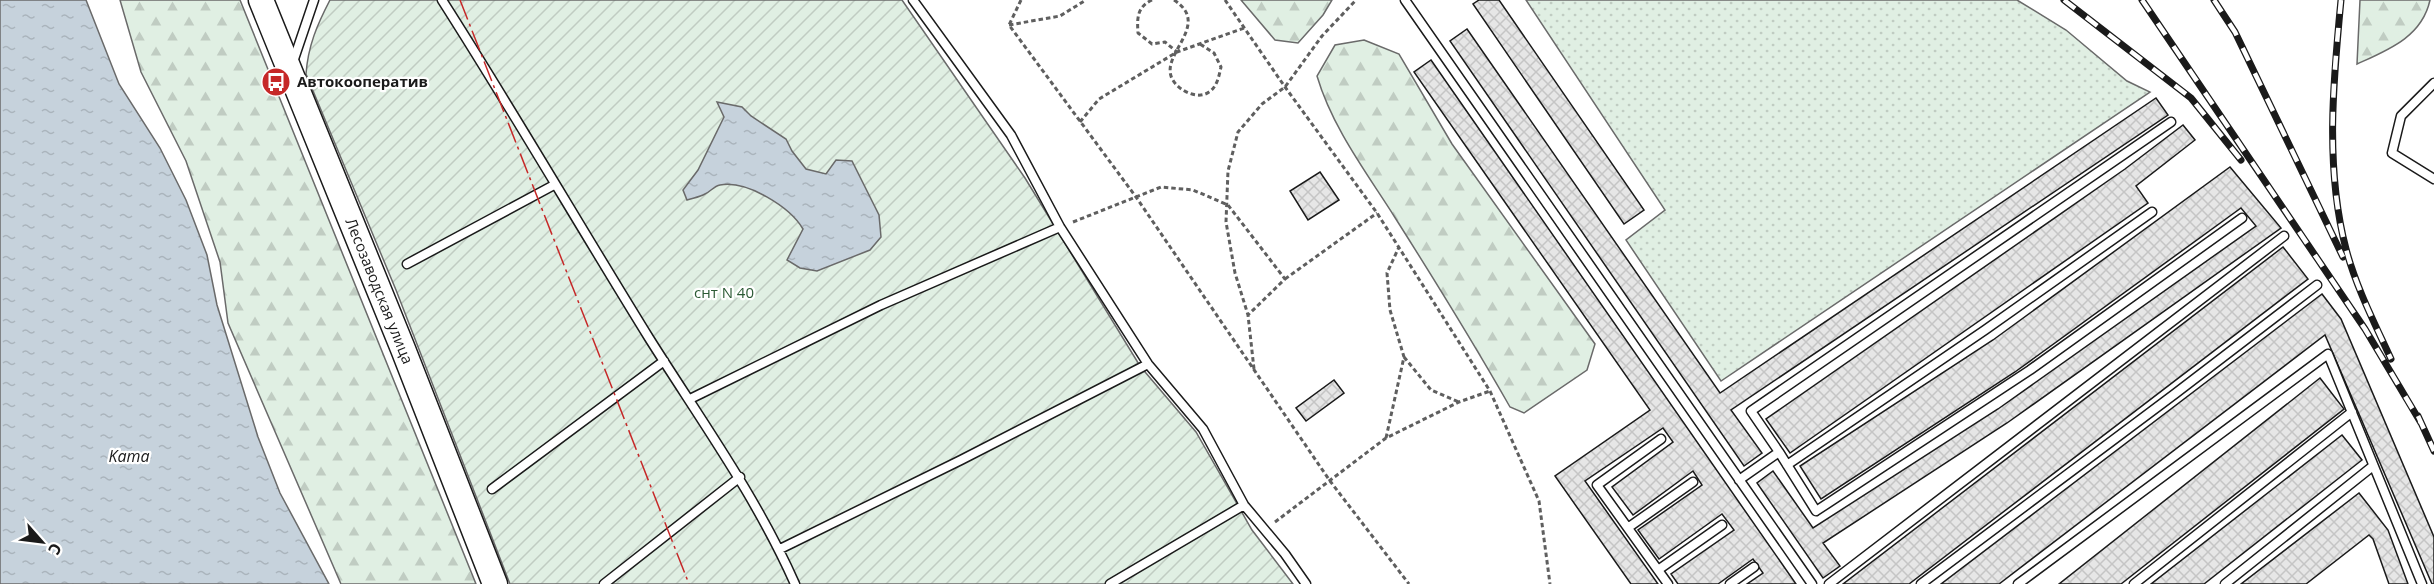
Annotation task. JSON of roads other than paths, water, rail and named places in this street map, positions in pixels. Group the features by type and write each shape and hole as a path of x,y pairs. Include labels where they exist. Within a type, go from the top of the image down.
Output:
{"street":[{"name":"Лесозаводская улица","path":"261,0 403,349 495,584"}],"lane":[{"path":"289,70 314,0"},
{"path":"442,0 508,104 554,185 664,362 740,477 780,549 795,584"},
{"path":"913,0 1011,135 1060,227 1148,364 1203,429 1244,505 1306,584"},
{"path":"1405,0 1429,31 1812,584"},
{"path":"2434,83 2401,116 2392,153 2434,179"},
{"path":"2171,122 1750,411 1816,511 2030,370 2242,218"},
{"path":"407,264 554,185"},
{"path":"1787,465 1985,330 2152,212"},
{"path":"690,399 882,305 1060,227"},
{"path":"1829,584 2284,236"},
{"path":"1921,584 2316,285"},
{"path":"2018,584 2328,354 2422,584"},
{"path":"492,489 664,362"},
{"path":"780,549 1148,364"},
{"path":"2134,584 2352,412"},
{"path":"1661,439 1597,485 1668,584"},
{"path":"1739,480 1779,452"},
{"path":"2225,584 2373,466"},
{"path":"604,584 740,477"},
{"path":"1629,527 1693,482"},
{"path":"1110,584 1244,505"},
{"path":"1658,570 1722,525"},
{"path":"1730,584 1754,567"}],"water":[{"name":"Kama","path":"0,0 86,0 119,84 160,148 186,200 207,255 217,305 258,437 280,493 329,584 0,584"},
{"path":"717,102 742,107 751,116 786,139 806,169 826,174 836,160 852,161 879,215 881,237 870,250 817,271 800,268 787,260 803,229 788,212 767,197 743,187 731,185 718,186 703,195 687,200 683,190 698,170 724,117"}],"railway":[{"path":"2064,0 2191,98 2241,160"},
{"path":"2142,0 2365,329 2421,423"},
{"path":"2214,0 2235,32 2343,257"},
{"path":"2341,0 2335,63 2333,125 2333,157 2339,218 2355,277 2391,359"},
{"path":"2418,416 2434,451"}],"place":[{"name":"Автокооператив","path":"276,82"}],"park label":[{"name":"снт N 40","path":"724,293"}]}
